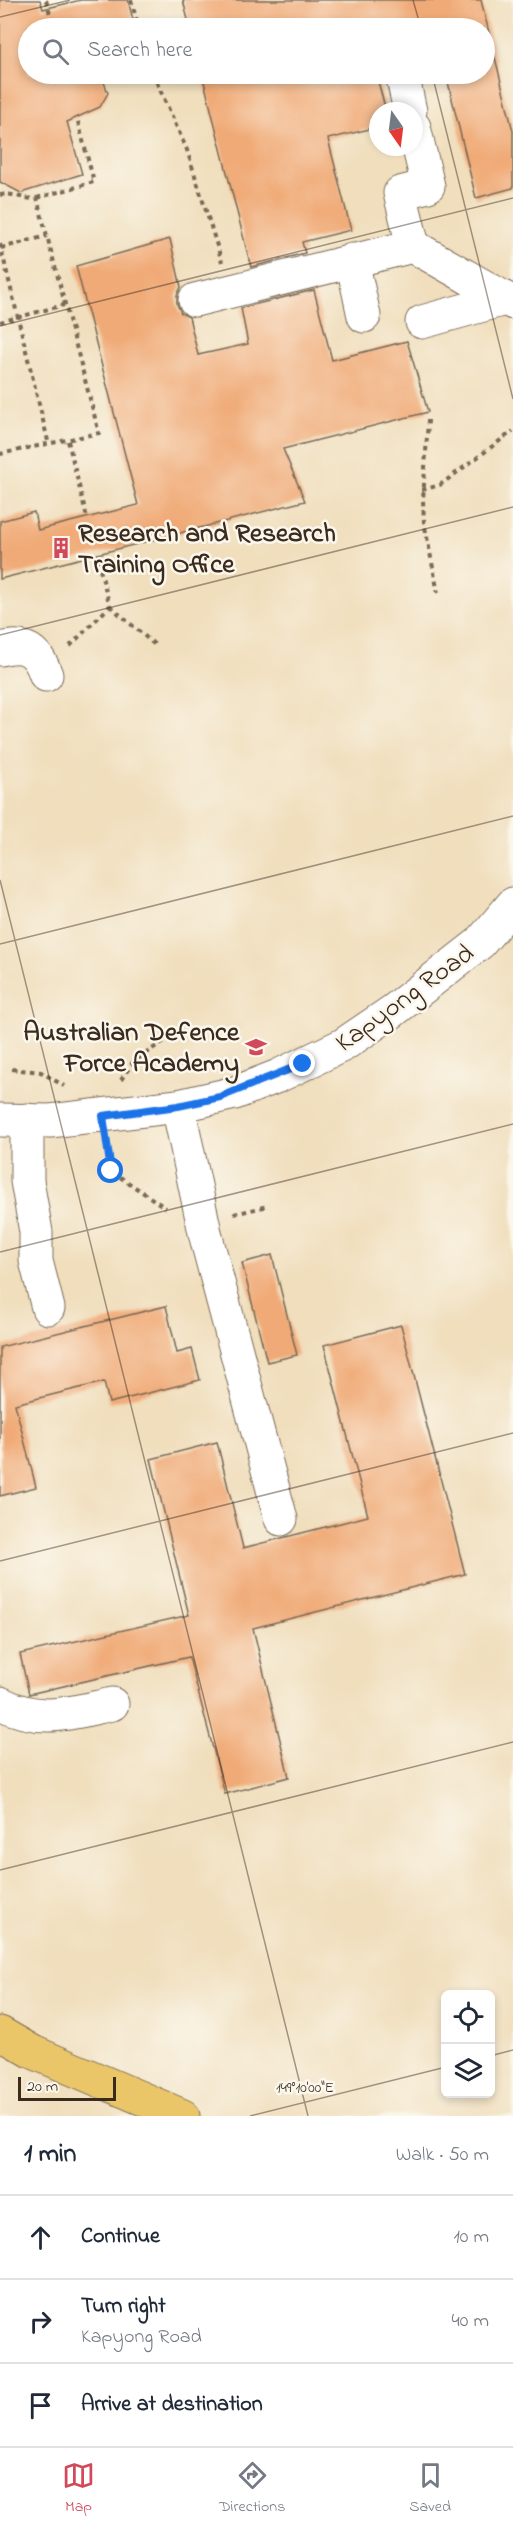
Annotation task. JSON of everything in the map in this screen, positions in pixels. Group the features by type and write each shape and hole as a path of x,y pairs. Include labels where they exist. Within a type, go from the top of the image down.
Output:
{"main road":[{"path":"0,2033 33,2052 183,2116"}],"street":[{"path":"404,84 408,102"},
{"path":"413,246 400,193 428,186 421,156"},
{"path":"195,300 413,246 509,301"},
{"path":"352,260 364,315"},
{"path":"422,322 509,301"},
{"path":"0,649 17,646 30,650 39,659 55,663"},
{"name":"Kapyong Road","path":"13,1120 103,1116 178,1106 235,1093 278,1076 343,1045 418,993 480,943 513,904"},
{"path":"178,1106 202,1221 281,1519"},
{"path":"13,1120 36,1232 36,1261 48,1308"},
{"path":"0,1702 24,1713 48,1716 112,1704"}],"path":[{"path":"46,0 51,18"},
{"path":"131,0 136,18"},
{"path":"157,84 187,150 230,291"},
{"path":"0,195 8,193 29,200 94,182 77,117"},
{"path":"0,454 99,433 37,198"},
{"path":"47,236 0,246 49,445"},
{"path":"0,322 64,305"},
{"path":"428,420 422,490 424,522 438,593"},
{"path":"422,490 440,485 513,431"},
{"path":"68,441 87,519"},
{"path":"96,555 110,606 154,645"},
{"path":"55,663 110,606"},
{"path":"167,1039 133,1062 119,1082 101,1087 111,1171 156,1199 183,1225 268,1206"},
{"path":"12,1069 41,1072 69,1089"}],"building":[{"path":"0,0 40,0 43,9 81,0 128,0 132,18 18,18 18,84 105,84 108,93 100,107 67,122 82,174 21,193 0,182"},
{"path":"183,0 481,0 485,18 188,18"},
{"path":"495,57 513,131 513,188 476,198 448,84 495,84"},
{"path":"205,84 379,84 384,102 369,102 369,129 328,139 351,230 302,242 305,253 251,267"},
{"path":"170,239 181,287 177,295 177,304 181,313 189,317 198,355 248,344 241,308 314,290 332,360 407,341 428,412 283,449 305,501 0,579 0,521 34,512 38,530 138,505 76,266"},
{"path":"272,1255 297,1355 267,1362 242,1263"},
{"path":"166,1306 177,1353 192,1349 200,1380 109,1403 104,1382 15,1404 36,1487 0,1496 0,1347"},
{"path":"401,1325 465,1574 253,1628 289,1777 225,1794 189,1657 29,1694 20,1654 189,1615 151,1459 217,1442 243,1548 368,1516 324,1345"}],"place":[{"name":"Research and Research Training Office","path":"61,548"},
{"name":"Australian Defence Force Academy","path":"256,1047"}],"route":[{"path":"111,1171 103,1116 191,1104 220,1097 278,1076 303,1064"}]}
